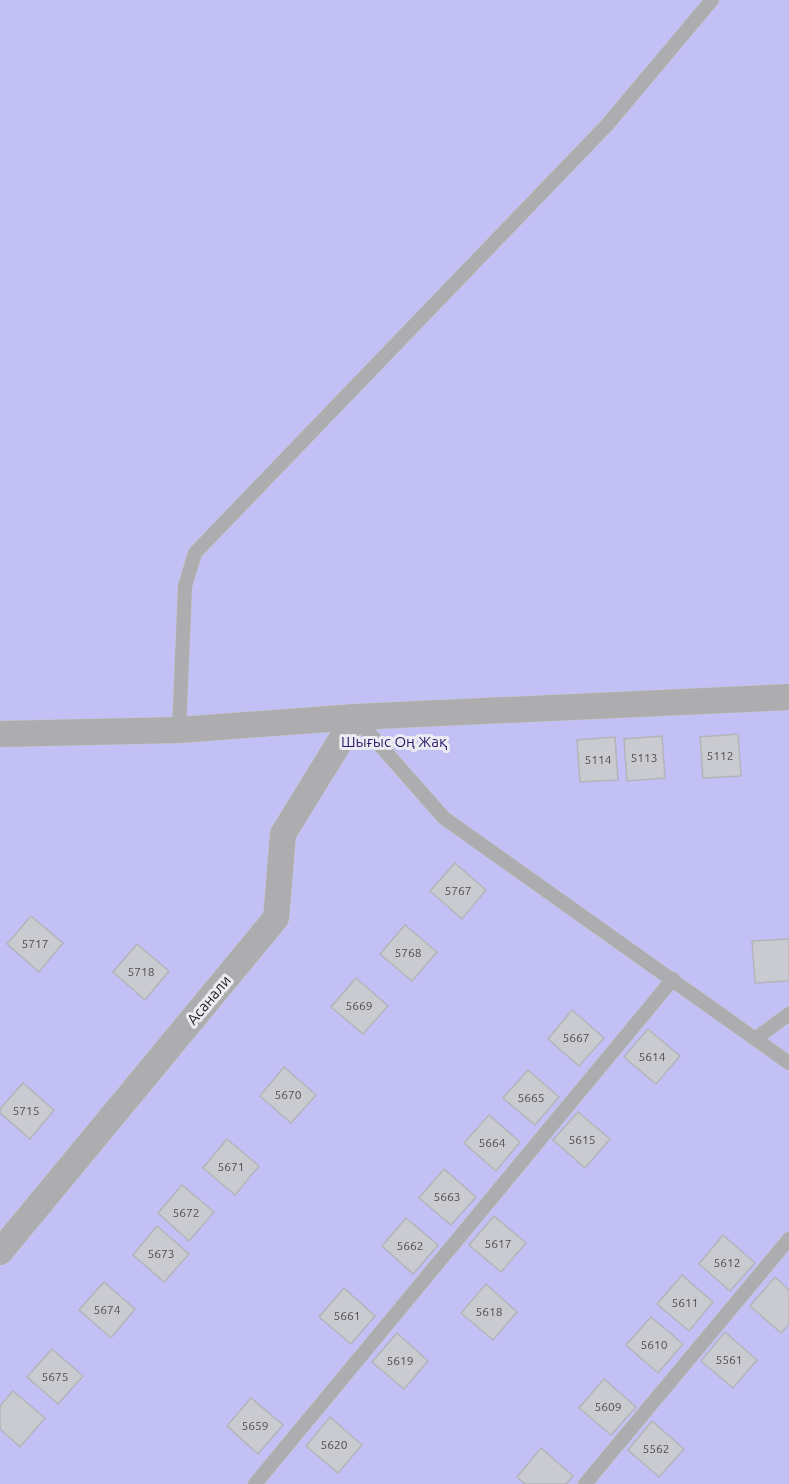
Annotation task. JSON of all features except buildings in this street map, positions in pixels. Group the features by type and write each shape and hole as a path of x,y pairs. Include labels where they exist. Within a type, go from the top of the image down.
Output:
{"street":[{"path":"0,734 180,730 355,717 789,697"},
{"name":"Асанали","path":"0,1252 276,918 283,834 355,717"}],"lane":[{"path":"180,730 185,586 195,553 607,125 712,0"},
{"path":"355,717 444,818 673,979 789,1064"},
{"path":"255,1484 673,979"},
{"path":"755,1038 789,1014"},
{"path":"585,1484 789,1239"}],"green space":[{"name":"Шығыс Оң Жақ","path":"0,0 789,0 789,1484 0,1484"}]}
